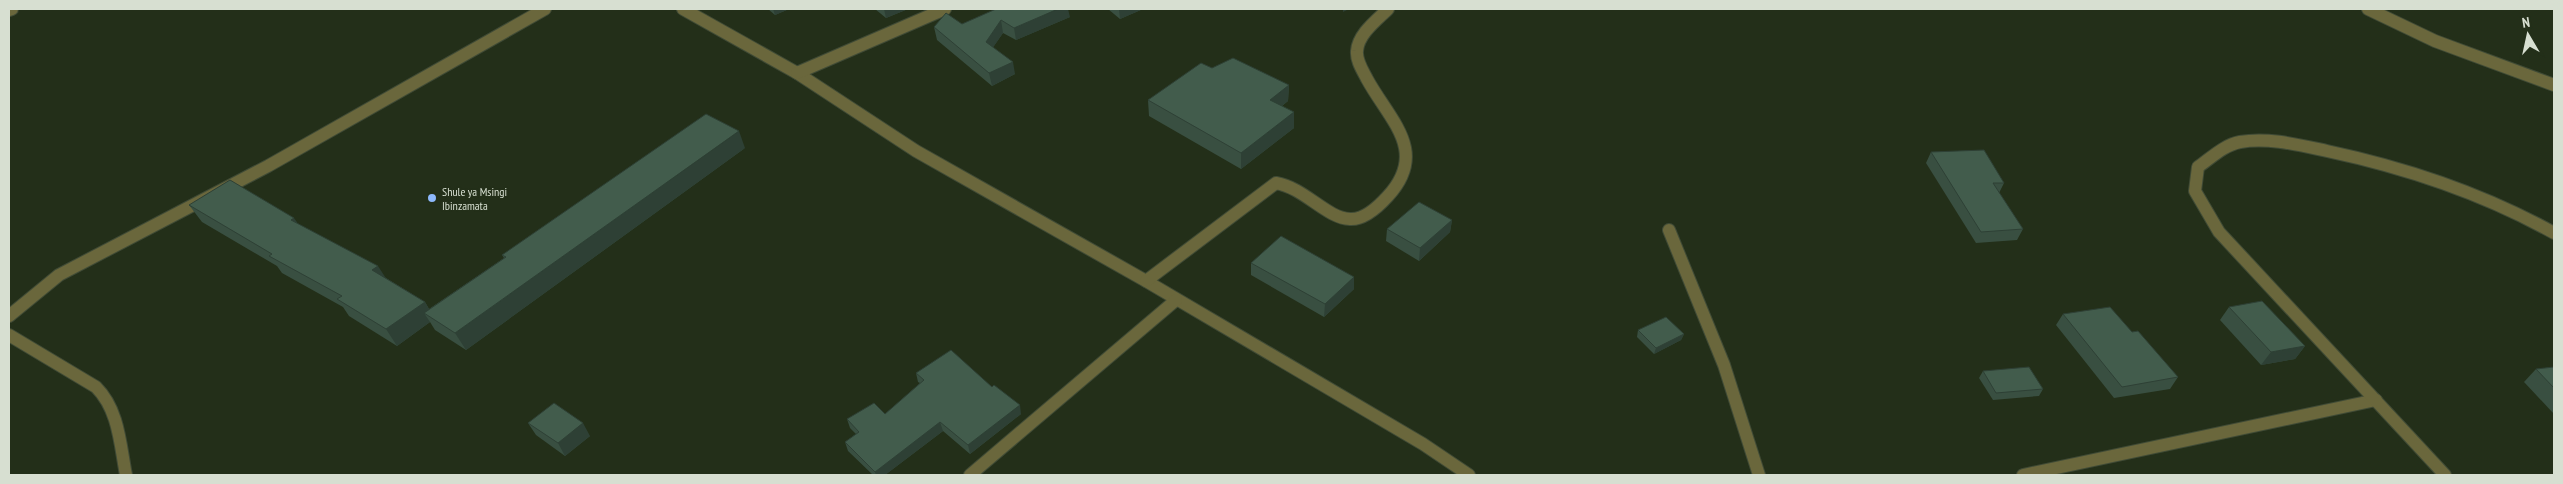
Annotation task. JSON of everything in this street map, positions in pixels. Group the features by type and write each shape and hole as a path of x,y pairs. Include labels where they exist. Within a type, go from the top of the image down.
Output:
{"street":[{"path":"9,316 59,275 243,179 386,101 545,9"},
{"path":"683,9 797,72 916,151 1146,281 1423,444 1469,475"},
{"path":"797,72 945,9"},
{"path":"1146,281 1276,183 1295,186 1339,215 1350,218 1371,214 1395,188 1407,166 1405,143 1382,99 1358,65 1357,51 1365,33 1388,9"},
{"path":"2368,9 2435,41 2554,86"},
{"path":"2445,475 2219,232 2195,191 2198,167 2238,142 2281,142 2347,155 2441,181 2533,221 2554,233"},
{"path":"1669,230 1724,365 1759,475"},
{"path":"970,475 1176,300"},
{"path":"9,335 96,387 107,398 113,410 126,475"},
{"path":"2024,475 2376,400"}],"building":[{"path":"996,9 1058,9 1014,28 1001,20 986,42 1013,62 989,73 934,27 946,13 962,24"},
{"path":"1233,58 1289,85 1270,100 1294,112 1241,153 1148,100 1201,63 1212,68"},
{"path":"706,114 739,131 455,333 424,313 506,257 502,255"},
{"path":"1984,150 2004,183 1993,183 2023,229 1981,232 1931,152"},
{"path":"230,180 294,218 291,220 378,266 372,270 425,302 386,329 337,299 342,296 269,256 272,254 189,205"},
{"path":"1419,202 1452,220 1420,248 1387,229"},
{"path":"1281,236 1354,277 1325,304 1251,263"},
{"path":"2262,301 2305,346 2271,352 2229,307"},
{"path":"2110,307 2132,332 2138,331 2178,377 2122,387 2063,314"},
{"path":"1666,317 1684,334 1656,348 1638,330"},
{"path":"951,350 992,387 994,385 1020,405 968,445 940,422 875,472 845,442 859,432 847,419 874,403 885,414 924,380 916,373"},
{"path":"2029,367 2043,389 1996,393 1983,371"},
{"path":"2554,367 2554,388 2536,369"},
{"path":"554,403 583,423 558,443 528,423"}],"place":[{"name":"Shule ya Msingi Ibinzamata","path":"432,198"}]}
